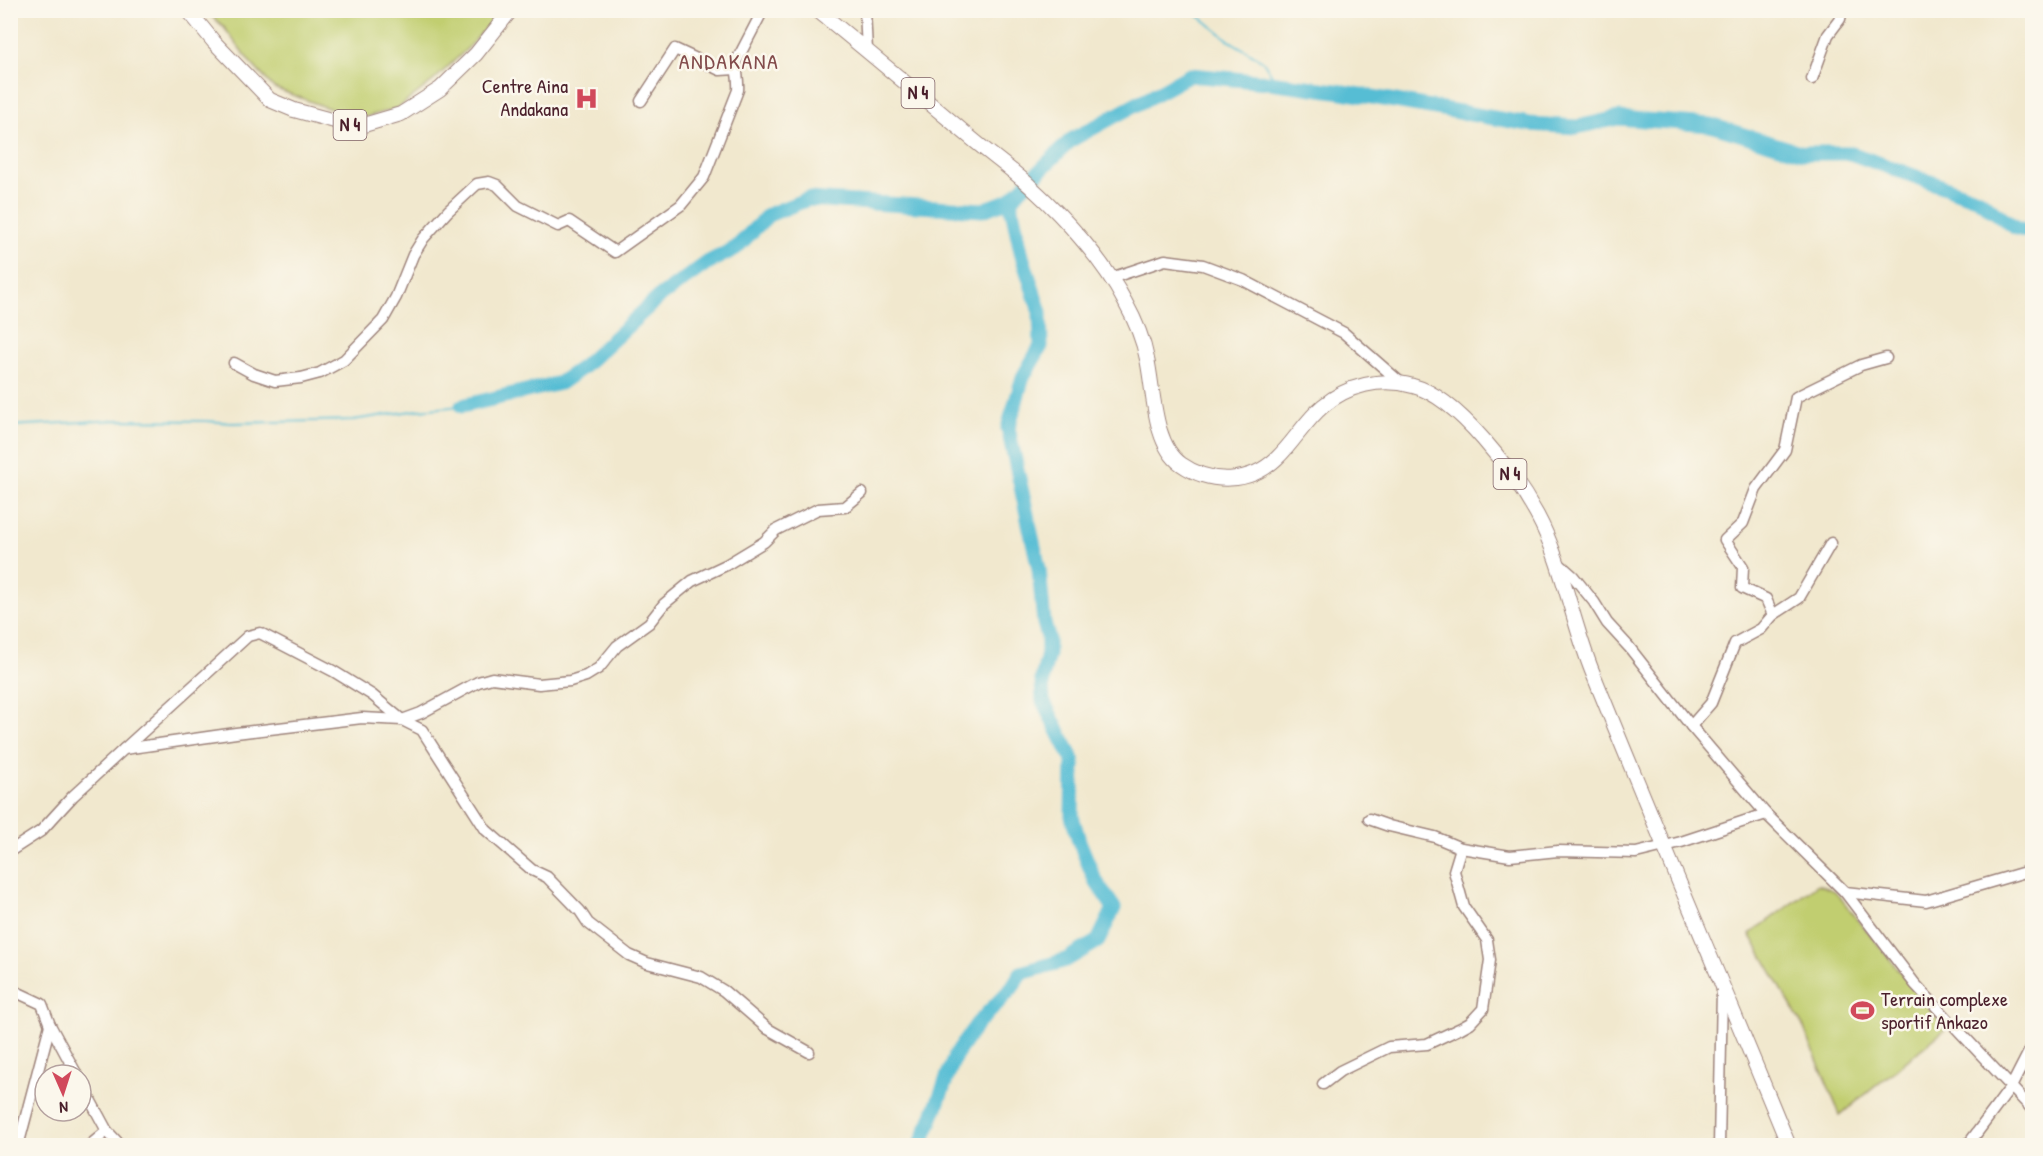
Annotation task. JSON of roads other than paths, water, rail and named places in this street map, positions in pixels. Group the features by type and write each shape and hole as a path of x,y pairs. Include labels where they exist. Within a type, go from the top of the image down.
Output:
{"main road":[{"name":"N 4","path":"188,10 214,42 270,100 294,110 357,127 401,114 440,89 476,54 511,10"},
{"name":"N 4","path":"817,10 1031,186 1075,232 1111,278 1142,338 1164,443 1180,463 1206,476 1233,479 1260,471 1279,456 1312,416 1332,399 1355,387 1370,383 1401,383 1416,386 1436,395 1496,454 1537,515 1556,561 1590,667 1789,1146"}],"street":[{"path":"234,363 254,374 275,381 320,373 344,360 383,320 396,297 413,255 423,239 477,184 489,182 496,185 518,206 558,226 569,220 615,252 681,205 704,177 738,90 736,62 763,10"},
{"path":"865,10 867,51"},
{"path":"1812,79 1828,35 1840,19 1842,10"},
{"path":"641,101 675,49 720,70 736,69"},
{"path":"1111,278 1166,260 1203,265 1243,280 1344,333 1401,383"},
{"path":"1773,615 1766,599 1742,588 1743,567 1725,540 1743,522 1756,489 1785,450 1796,397 1861,366 1886,358"},
{"path":"124,749 362,718 402,720 421,713 478,682 492,678 539,684 570,681 586,676 599,668 617,646 649,622 664,604 692,581 764,542 776,530 818,509 845,507 862,493"},
{"path":"1691,726 1711,703 1735,643 1761,629 1773,615 1799,598 1831,543"},
{"path":"1556,561 1574,576 1607,623 1629,646 1691,726 1766,814 1845,892 1915,984 2032,1109"},
{"path":"10,851 41,831 73,796 248,636 260,633 333,671 372,695 402,720 422,730 486,830 532,870 547,878 580,911 588,923 629,955 647,963 700,977 723,991 768,1029 809,1052"},
{"path":"1369,819 1435,837 1461,848 1510,856 1558,851 1636,853 1681,842 1766,814"},
{"path":"1323,1084 1340,1071 1389,1047 1427,1044 1470,1023 1483,1009 1490,960 1487,940 1464,907 1454,871 1461,848"},
{"path":"1845,892 1926,901 2032,870"},
{"path":"1719,1146 1722,983"},
{"path":"10,988 42,1004 50,1025 71,1063"},
{"path":"18,1146 50,1025"},
{"path":"1967,1146 2011,1087 2032,1046"},
{"path":"93,1105 107,1131 121,1146"},
{"path":"89,1146 107,1131"}],"waterway":[{"path":"1191,10 1230,41 1263,61 1277,83"},
{"path":"462,406 560,383 583,367 658,298 707,263 736,248 768,215 808,199 983,210 1010,200 1071,140 1190,75 1343,92 1529,124 1577,127 1618,118 1710,125 1803,153 1850,153 1978,199 2016,228 2032,232"},
{"path":"920,1146 955,1056 977,1024 1011,989 1021,973 1066,960 1098,941 1114,908 1095,880 1079,841 1072,816 1073,760 1043,701 1042,679 1048,654 1048,637 1044,623 1039,569 1008,428 1023,377 1041,346 1040,312 1022,256 1010,200"},
{"path":"10,426 117,420 233,423 353,420 462,406"}],"place":[{"name":"Centre Aina Andakana","path":"586,98"},
{"name":"Terrain complexe sportif Ankazo","path":"1863,1010"}],"district":[{"name":"ANDAKANA","path":"729,61"}]}
